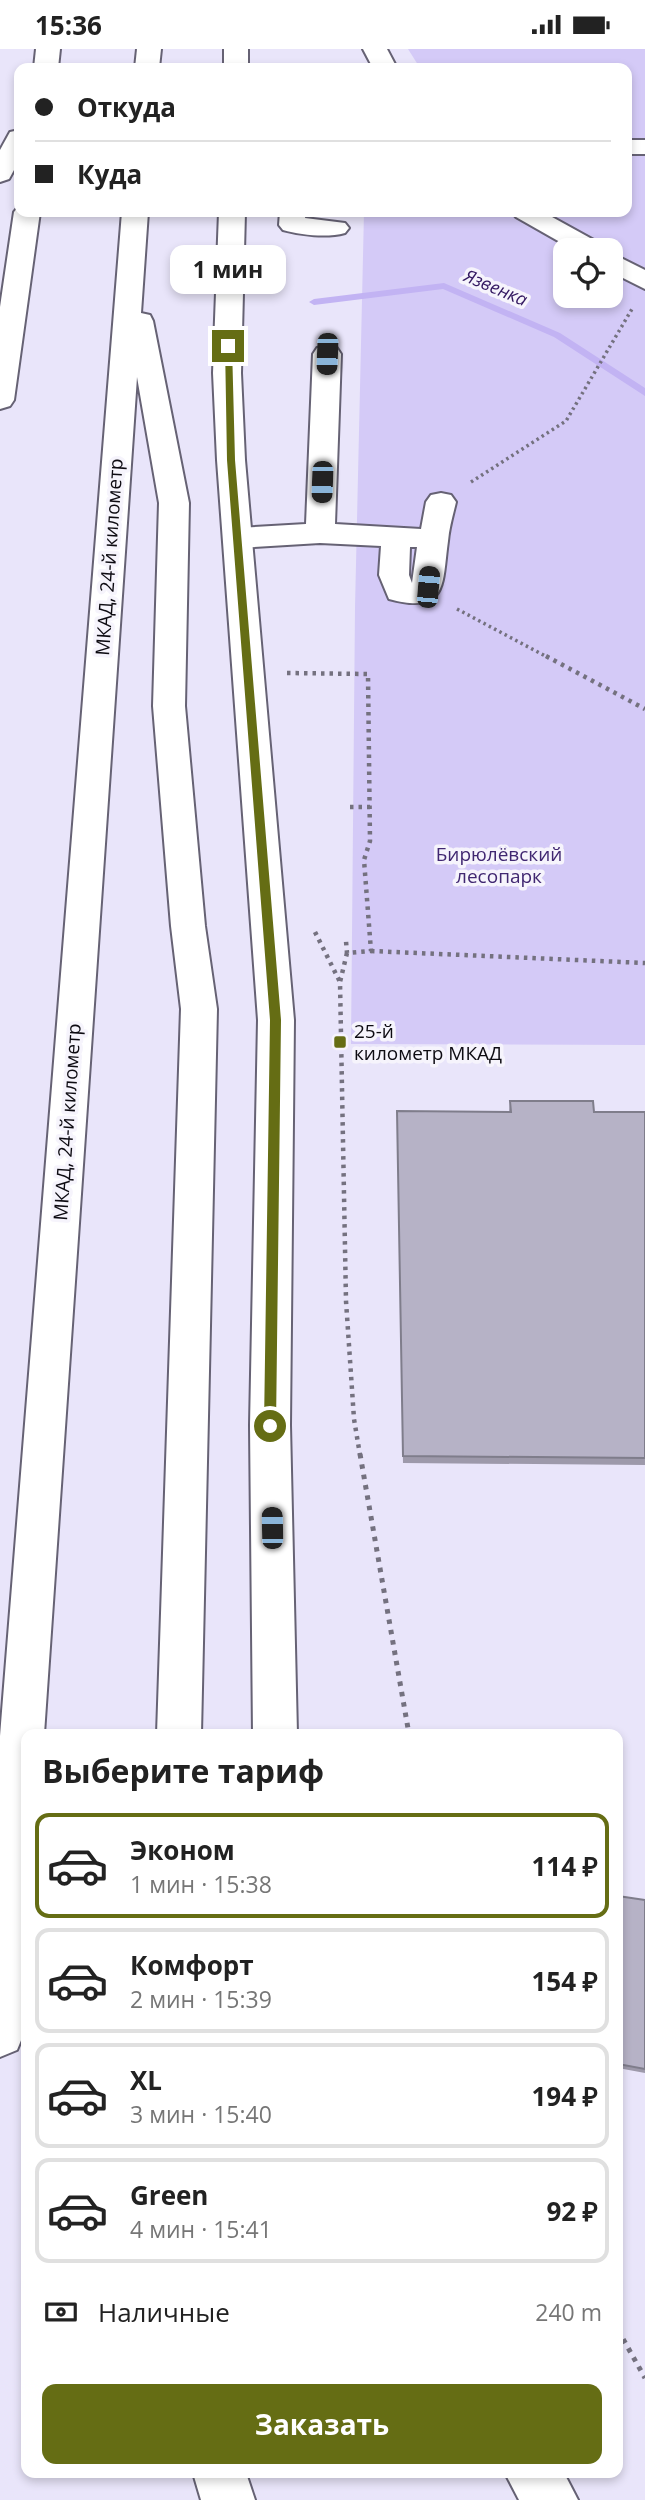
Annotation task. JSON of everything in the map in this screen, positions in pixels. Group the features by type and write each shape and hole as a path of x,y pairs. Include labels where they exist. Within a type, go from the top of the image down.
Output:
{"main road":[{"path":"0,174 14,147"},
{"path":"0,400 26,217"},
{"name":"МКАД, 24-й километр","path":"22,1729 135,217"},
{"path":"232,217 227,373 276,1020 270,1426 275,1729"},
{"path":"293,217 292,225 335,228"},
{"path":"534,217 571,238"},
{"path":"130,269 174,503 169,706 188,926 199,1009 179,1729"},
{"path":"623,274 640,293"},
{"path":"320,533 327,354"},
{"path":"396,538 394,575 400,592 412,595 428,587 433,539 441,502"},
{"path":"238,538 320,533 433,539"},
{"name":"МКАД, 24-й километр","path":"0,2033 21,1748"},
{"path":"221,2478 228,2500"},
{"path":"536,2478 551,2500"}],"path":[{"path":"441,502 566,421 640,293"},
{"path":"428,587 446,603 645,709"},
{"path":"285,660 287,673 368,674 370,841 364,860 371,951"},
{"path":"350,807 370,807"},
{"path":"346,941 341,1010 346,1301 354,1419 408,1729"},
{"path":"347,953 371,951 645,963"},
{"path":"623,2339 645,2378"}],"green space":[{"name":"Бирюлёвский лесопарк","path":"408,49 645,49 645,1045 351,1044 355,608 364,217 632,217 632,63 417,63"}],"building":[{"path":"510,1101 593,1101 594,1112 645,1112 645,1458 403,1456 397,1111 511,1112"},
{"path":"623,1897 645,1900 645,2069 623,2065"}],"waterway":[{"name":"Язвенка","path":"314,302 444,286 557,335 645,393"}],"place":[{"name":"25-й километр МКАД","path":"340,1042"}],"route":[{"path":"228,346 231,460 276,1020 270,1426"}]}
